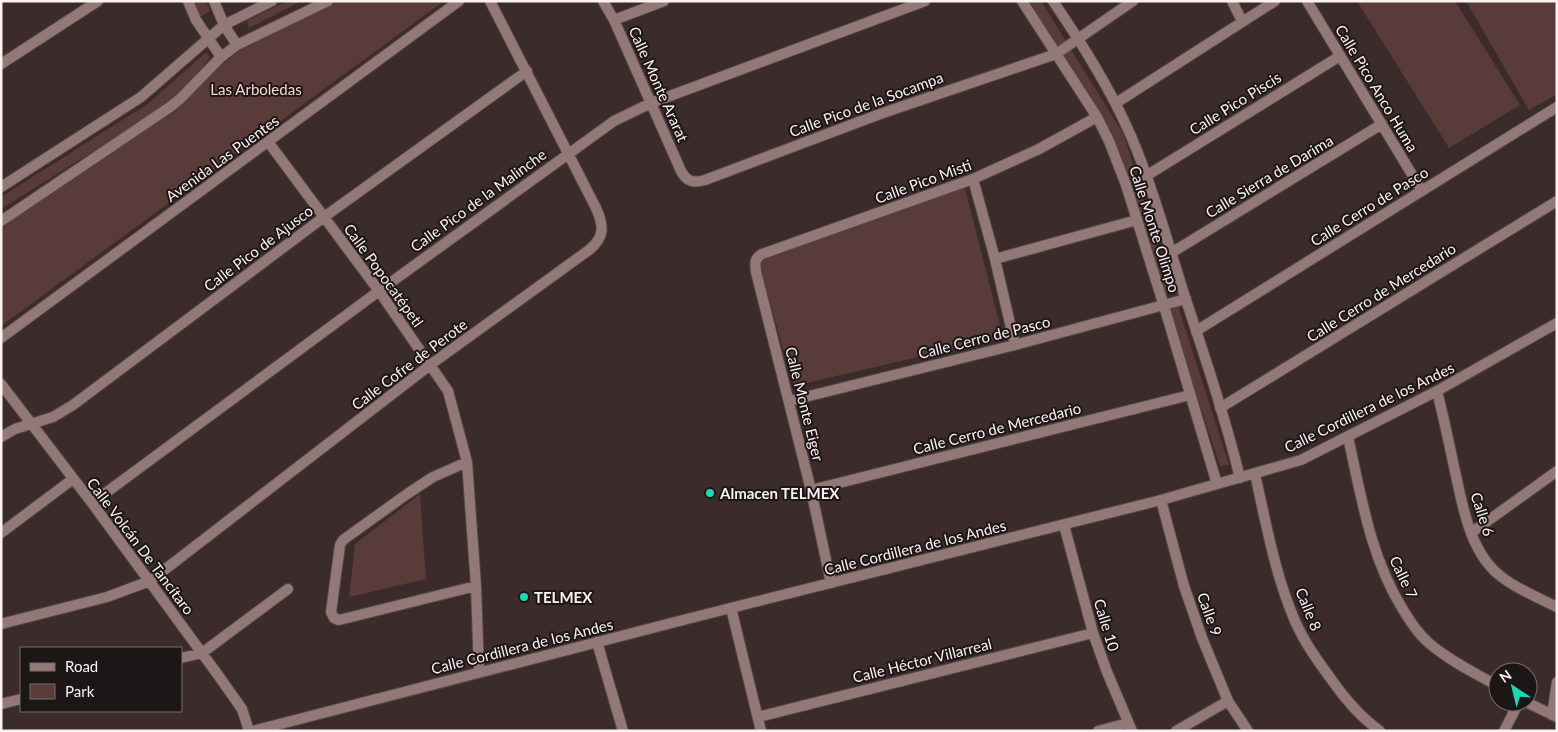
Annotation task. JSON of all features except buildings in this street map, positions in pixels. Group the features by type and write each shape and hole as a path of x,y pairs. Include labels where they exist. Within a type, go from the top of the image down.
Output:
{"street":[{"path":"1,64 98,1"},
{"path":"188,1 196,20 221,57"},
{"path":"214,1 224,25 237,45"},
{"path":"1,187 141,97 224,25 272,1"},
{"path":"1,221 170,107 221,57 237,45 328,1"},
{"name":"Avenida Las Puentes","path":"1,338 459,1"},
{"name":"Calle Cofre de Perote","path":"1,624 107,597 150,581 430,365 598,242 602,230 596,208 490,1"},
{"name":"Calle Monte Ararat","path":"603,1 614,20 681,171 688,180"},
{"path":"614,20 664,1"},
{"name":"Calle Pico de la Malinche","path":"92,503 379,291 614,121 651,103 925,1"},
{"name":"Calle Monte Olimpo","path":"1022,1 1097,117 1109,141 1126,184 1217,484"},
{"name":"Calle Monte Olimpo","path":"1053,1 1078,38 1116,103 1131,136 1186,299 1240,478"},
{"name":"Calle Pico de la Socampa","path":"688,180 692,182 705,180 880,114 1056,54 1133,1"},
{"path":"1232,1 1242,21"},
{"path":"1116,103 1275,1"},
{"name":"Calle Pico Anco Huma","path":"1307,1 1422,191"},
{"name":"Calle Pico Piscis","path":"1146,176 1340,56"},
{"name":"Calle Pico de Ajusco","path":"1,437 15,429 53,417 74,405 324,217 527,71"},
{"name":"Calle Cerro de Pasco","path":"1196,331 1557,107"},
{"name":"Calle Pico Misti","path":"755,261 762,254 973,179 1039,149 1097,117"},
{"name":"Calle Sierra de Darima","path":"1171,253 1382,124"},
{"name":"Calle Popocatépetl","path":"269,142 379,291 448,391 467,462 476,586 479,672"},
{"path":"973,179 995,258 1015,345"},
{"name":"Calle Cerro de Mercedario","path":"1220,408 1557,201"},
{"path":"995,258 1137,220"},
{"name":"Calle Monte Eiger","path":"755,261 756,272 811,490 831,584"},
{"name":"Calle Cerro de Pasco","path":"789,401 1015,345 1186,299"},
{"name":"Calle Cordillera de los Andes","path":"253,731 597,642 1162,500 1301,460 1437,391 1557,323"},
{"name":"Calle Volcán De Tancítaro","path":"1,384 92,503 202,653 242,709 249,731"},
{"name":"Calle 6","path":"1437,391 1461,498 1471,533 1480,552 1490,566 1503,578 1557,607"},
{"name":"Calle Cerro de Mercedario","path":"811,490 1190,395"},
{"name":"Calle 7","path":"1348,437 1373,542 1383,574 1407,618 1412,626 1429,643 1448,657 1488,680"},
{"path":"467,462 407,494 343,540 340,545 331,612 334,618 339,620 476,586"},
{"path":"1471,533 1557,471"},
{"name":"Calle 8","path":"1255,474 1275,560 1296,622 1306,642 1347,702 1380,731"},
{"path":"1,533 73,479"},
{"name":"Calle 9","path":"1162,500 1184,586 1202,638 1228,701 1248,731"},
{"name":"Calle 10","path":"1064,525 1093,633 1130,727"},
{"path":"182,658 202,653 288,589"},
{"path":"731,608 761,731"},
{"name":"Calle Héctor Villarreal","path":"758,717 1093,633"},
{"path":"597,642 623,731"},
{"path":"1538,708 1555,716 1557,682"},
{"path":"1,704 20,699"},
{"path":"1176,731 1228,701"},
{"path":"1504,731 1514,712"},
{"path":"1098,731 1130,727"}],"green space":[{"path":"190,1 206,1 210,11 197,19"},
{"path":"287,1 302,1 249,28 247,21"},
{"name":"Las Arboledas","path":"337,1 444,1 1,326 1,227 139,133 174,112 214,71 243,48"},
{"path":"1027,1 1041,1 1124,135 1171,290 1164,294 1115,140"},
{"path":"1357,1 1455,1 1520,105 1449,148"},
{"path":"1466,1 1557,1 1557,94 1529,110"},
{"path":"205,53 210,57 199,72 172,99 125,132 1,209 1,197 149,103"},
{"path":"964,185 1003,337 794,386 758,262"},
{"path":"1178,306 1229,465 1220,466 1169,310"},
{"path":"420,494 426,579 349,597 355,544"}],"place":[{"name":"Almacen TELMEX","path":"710,493"},
{"name":"TELMEX","path":"524,597"}]}
